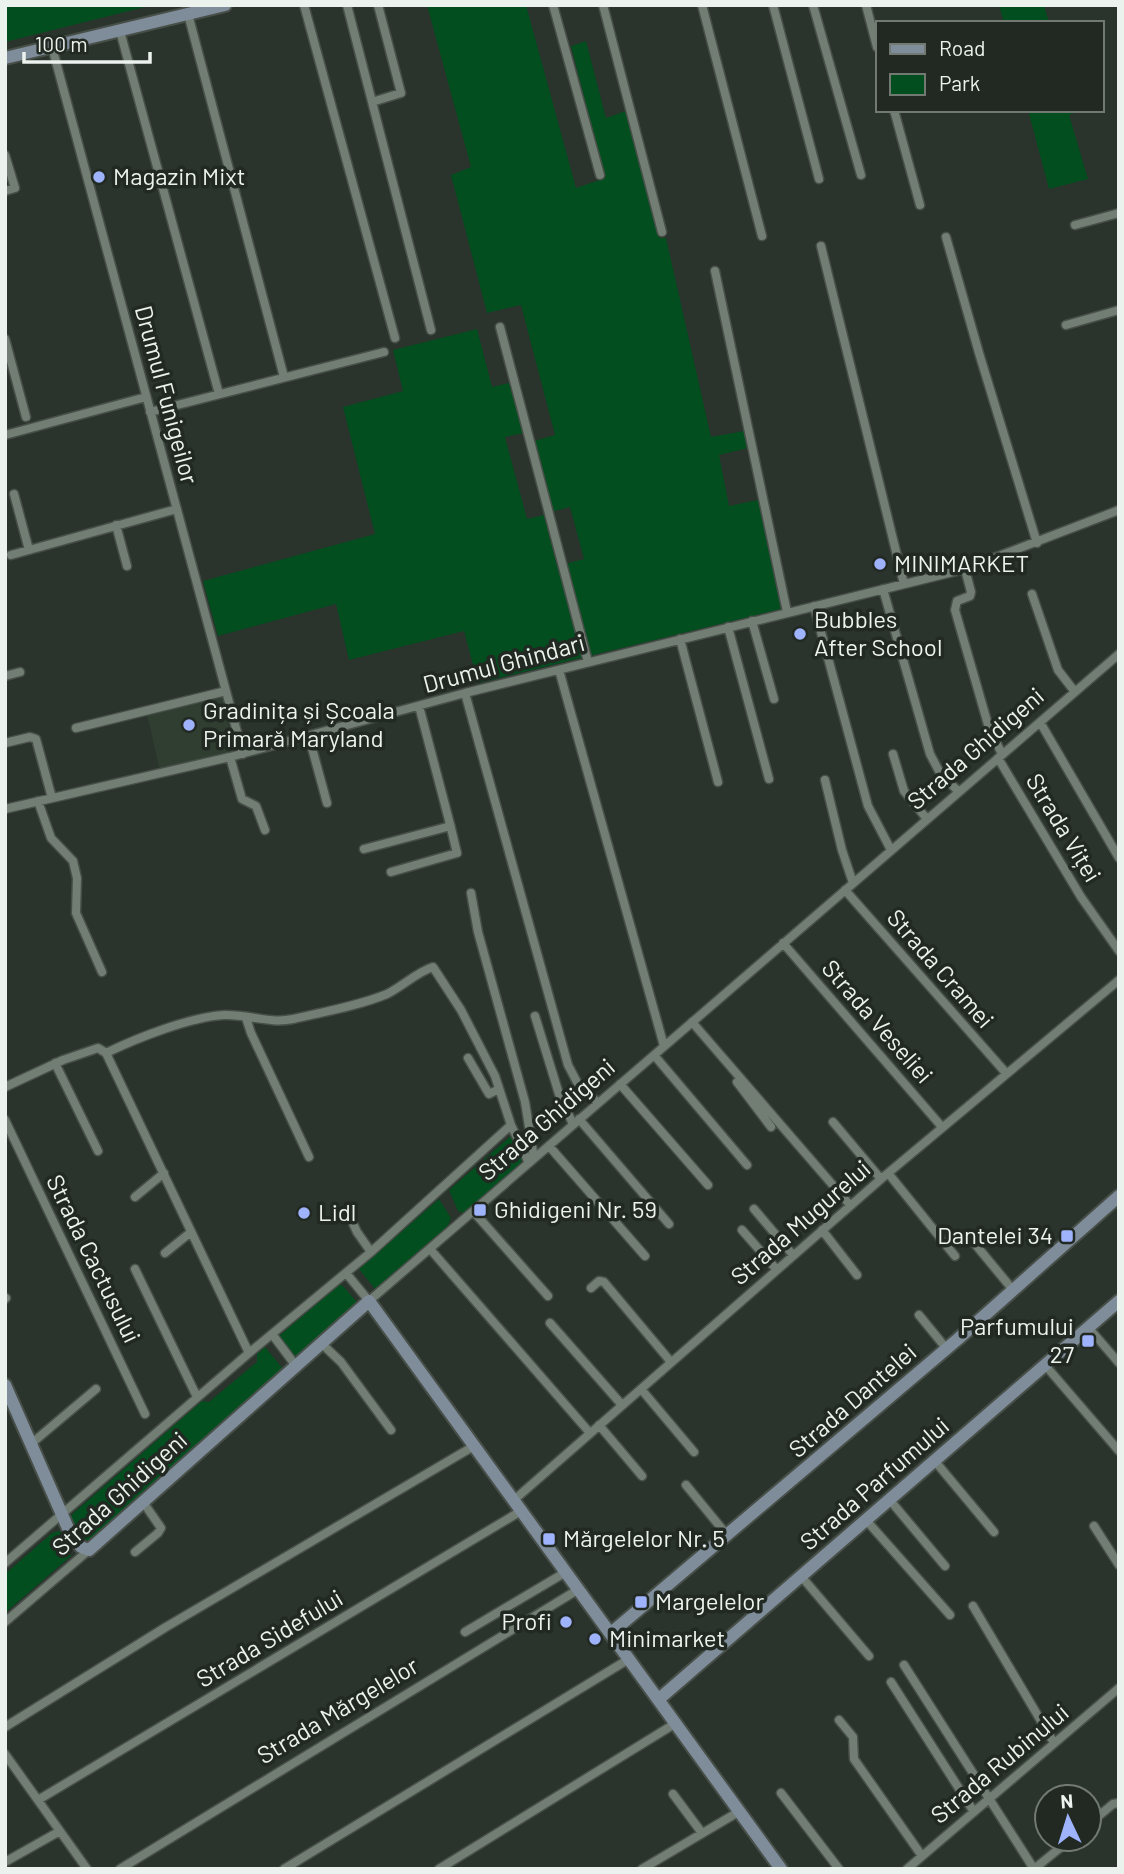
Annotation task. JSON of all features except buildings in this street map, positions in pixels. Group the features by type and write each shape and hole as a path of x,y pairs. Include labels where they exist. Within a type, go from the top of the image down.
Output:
{"street":[{"path":"5,58 225,5"},
{"path":"304,5 395,338"},
{"path":"347,5 431,330"},
{"path":"372,102 401,93 378,5"},
{"path":"553,5 600,175"},
{"path":"603,5 662,232"},
{"path":"702,5 762,236"},
{"path":"773,5 819,179"},
{"path":"813,5 860,175"},
{"path":"866,5 876,43"},
{"path":"188,14 284,377"},
{"path":"120,31 219,394"},
{"name":"Drumul Funigeilor","path":"52,47 243,754"},
{"path":"895,112 920,205"},
{"path":"5,155 15,188 5,191"},
{"path":"1075,225 1119,213"},
{"path":"946,237 1037,543"},
{"path":"821,246 904,584"},
{"path":"715,271 787,612"},
{"path":"1066,325 1119,310"},
{"path":"500,327 588,662"},
{"path":"5,339 26,417"},
{"path":"150,411 384,352"},
{"path":"5,435 146,397"},
{"path":"14,494 29,550"},
{"path":"11,555 177,509"},
{"name":"Drumul Ghindari","path":"5,809 243,754 466,693 965,569 1119,510"},
{"path":"116,526 127,566"},
{"path":"965,569 971,592 970,596 957,601 955,610 1000,756"},
{"path":"883,589 930,754 940,773 959,792"},
{"path":"1032,594 1058,670 1075,692"},
{"path":"814,606 868,806 891,850"},
{"path":"752,621 774,699"},
{"path":"728,627 769,779"},
{"path":"680,639 718,782"},
{"name":"Strada Ghidigeni","path":"5,1622 369,1301 1119,654"},
{"path":"559,670 664,1046"},
{"path":"5,676 20,672"},
{"path":"76,728 226,691"},
{"path":"466,693 568,1065 578,1084 598,1103"},
{"path":"391,872 457,853 419,706"},
{"path":"1040,722 1119,858"},
{"path":"5,743 30,737 36,739 52,798"},
{"path":"309,737 327,803"},
{"path":"893,754 908,798 927,819"},
{"name":"Strada Viței","path":"1000,756 1081,897 1119,951"},
{"path":"230,757 242,799 256,806 265,830"},
{"path":"825,780 853,883"},
{"path":"38,801 51,838 73,861 77,878 76,913 102,972"},
{"path":"364,849 450,824"},
{"name":"Strada Cramei","path":"845,890 1006,1073"},
{"path":"471,893 478,932 525,1102 532,1160"},
{"name":"Strada Veseliei","path":"783,943 942,1127"},
{"path":"5,1087 83,1051 102,1050 125,1044 201,1018 224,1015 270,1021 290,1020 367,1000 398,988 433,967 461,1010 495,1076 511,1125 532,1160"},
{"name":"Strada Mugurelui","path":"513,1500 850,1205 1119,980"},
{"path":"535,1016 559,1094 576,1122 669,1224"},
{"path":"246,1017 309,1157"},
{"path":"690,1024 771,1127"},
{"path":"690,1024 850,1205"},
{"path":"102,1050 249,1353"},
{"path":"654,1055 747,1165"},
{"path":"468,1058 489,1094 499,1089"},
{"path":"55,1063 98,1151"},
{"path":"620,1084 708,1185"},
{"name":"Strada Cactusului","path":"5,1120 145,1414"},
{"path":"833,1122 955,1256"},
{"path":"5,1563 197,1397 371,1252 511,1125"},
{"path":"549,1146 645,1256"},
{"path":"135,1197 164,1173"},
{"name":"Strada Dantelei","path":"611,1633 946,1348 1119,1196"},
{"path":"754,1209 793,1255"},
{"path":"473,1211 548,1296"},
{"path":"350,1217 356,1232 371,1252"},
{"path":"742,1230 776,1270"},
{"path":"822,1230 857,1275"},
{"path":"165,1253 191,1232"},
{"path":"975,1244 1013,1290"},
{"path":"430,1249 590,1433"},
{"path":"135,1269 197,1397"},
{"path":"346,1273 781,1869"},
{"path":"592,1287 599,1281 604,1282 671,1362"},
{"name":"Strada Parfumului","path":"659,1699 1119,1300"},
{"path":"919,1315 946,1348"},
{"path":"550,1323 622,1405"},
{"path":"1088,1327 1119,1363"},
{"path":"272,1334 296,1366"},
{"path":"321,1343 341,1362 391,1430"},
{"path":"1045,1365 1119,1451"},
{"path":"5,1385 71,1535 81,1547 89,1550"},
{"path":"32,1443 96,1389"},
{"path":"641,1389 694,1452"},
{"path":"600,1425 642,1476"},
{"path":"5,1727 166,1628 474,1446"},
{"path":"934,1460 994,1532"},
{"path":"687,1485 727,1535"},
{"path":"889,1499 945,1566"},
{"path":"135,1552 160,1531 160,1524 143,1502"},
{"name":"Strada Sidefului","path":"38,1800 522,1511"},
{"path":"866,1520 950,1615"},
{"path":"1094,1526 1119,1565"},
{"path":"465,1632 566,1572"},
{"path":"801,1576 869,1656"},
{"name":"Strada Mărgelelor","path":"120,1869 579,1589"},
{"path":"973,1606 1054,1743"},
{"path":"284,1869 629,1659"},
{"path":"904,1665 1034,1869 1054,1853"},
{"path":"891,1682 974,1812"},
{"name":"Strada Rubinului","path":"907,1869 1119,1688"},
{"path":"839,1720 853,1737 854,1759 922,1856"},
{"path":"439,1869 676,1723"},
{"path":"5,1754 87,1869"},
{"path":"781,1793 838,1869"},
{"path":"673,1794 702,1833"},
{"path":"1103,1812 1113,1804 1119,1803"},
{"path":"642,1869 740,1811"},
{"path":"5,1862 60,1831"}],"shaded area":[{"name":"Gradinița și Școala Primară Maryland","path":"222,696 231,736 229,750 225,756 160,771 147,714"}],"green space":[{"path":"5,5 153,5 5,42"},
{"path":"427,5 526,5 576,188 605,178 571,46 586,41 606,118 626,111 660,238 666,238 711,437 744,431 748,448 719,455 729,506 758,500 781,609 478,683 464,631 349,660 336,604 218,636 203,581 375,534 343,407 403,391 393,350 477,329 492,387 509,383 524,433 505,437 527,519 544,515 557,566 584,559 570,507 551,512 534,441 555,435 521,305 487,313 451,175 471,167"},
{"path":"999,5 1044,5 1048,21 1003,21"},
{"path":"1029,112 1074,112 1069,115 1088,179 1049,189"},
{"path":"512,1135 523,1157 520,1164 464,1213 458,1211 449,1190"},
{"path":"439,1199 451,1218 448,1226 375,1289 359,1269"},
{"path":"339,1285 358,1303 298,1357 294,1356 279,1336"},
{"path":"265,1347 284,1370 93,1540 80,1537 69,1517 202,1401 209,1402 257,1362 257,1354"},
{"path":"59,1531 64,1535 71,1556 5,1613 5,1574 52,1533"}],"place":[{"name":"Magazin Mixt","path":"99,177"},
{"name":"MINIMARKET","path":"880,564"},
{"name":"Bubbles After School","path":"800,634"},
{"name":"Gradinița și Școala Primară Maryland","path":"189,725"},
{"name":"Ghidigeni Nr. 59","path":"480,1210"},
{"name":"Lidl","path":"304,1213"},
{"name":"Dantelei 34","path":"1067,1236"},
{"name":"Parfumului 27","path":"1088,1341"},
{"name":"Mărgelelor Nr. 5","path":"549,1539"},
{"name":"Margelelor","path":"641,1602"},
{"name":"Profi","path":"566,1622"},
{"name":"Minimarket","path":"595,1639"}]}
